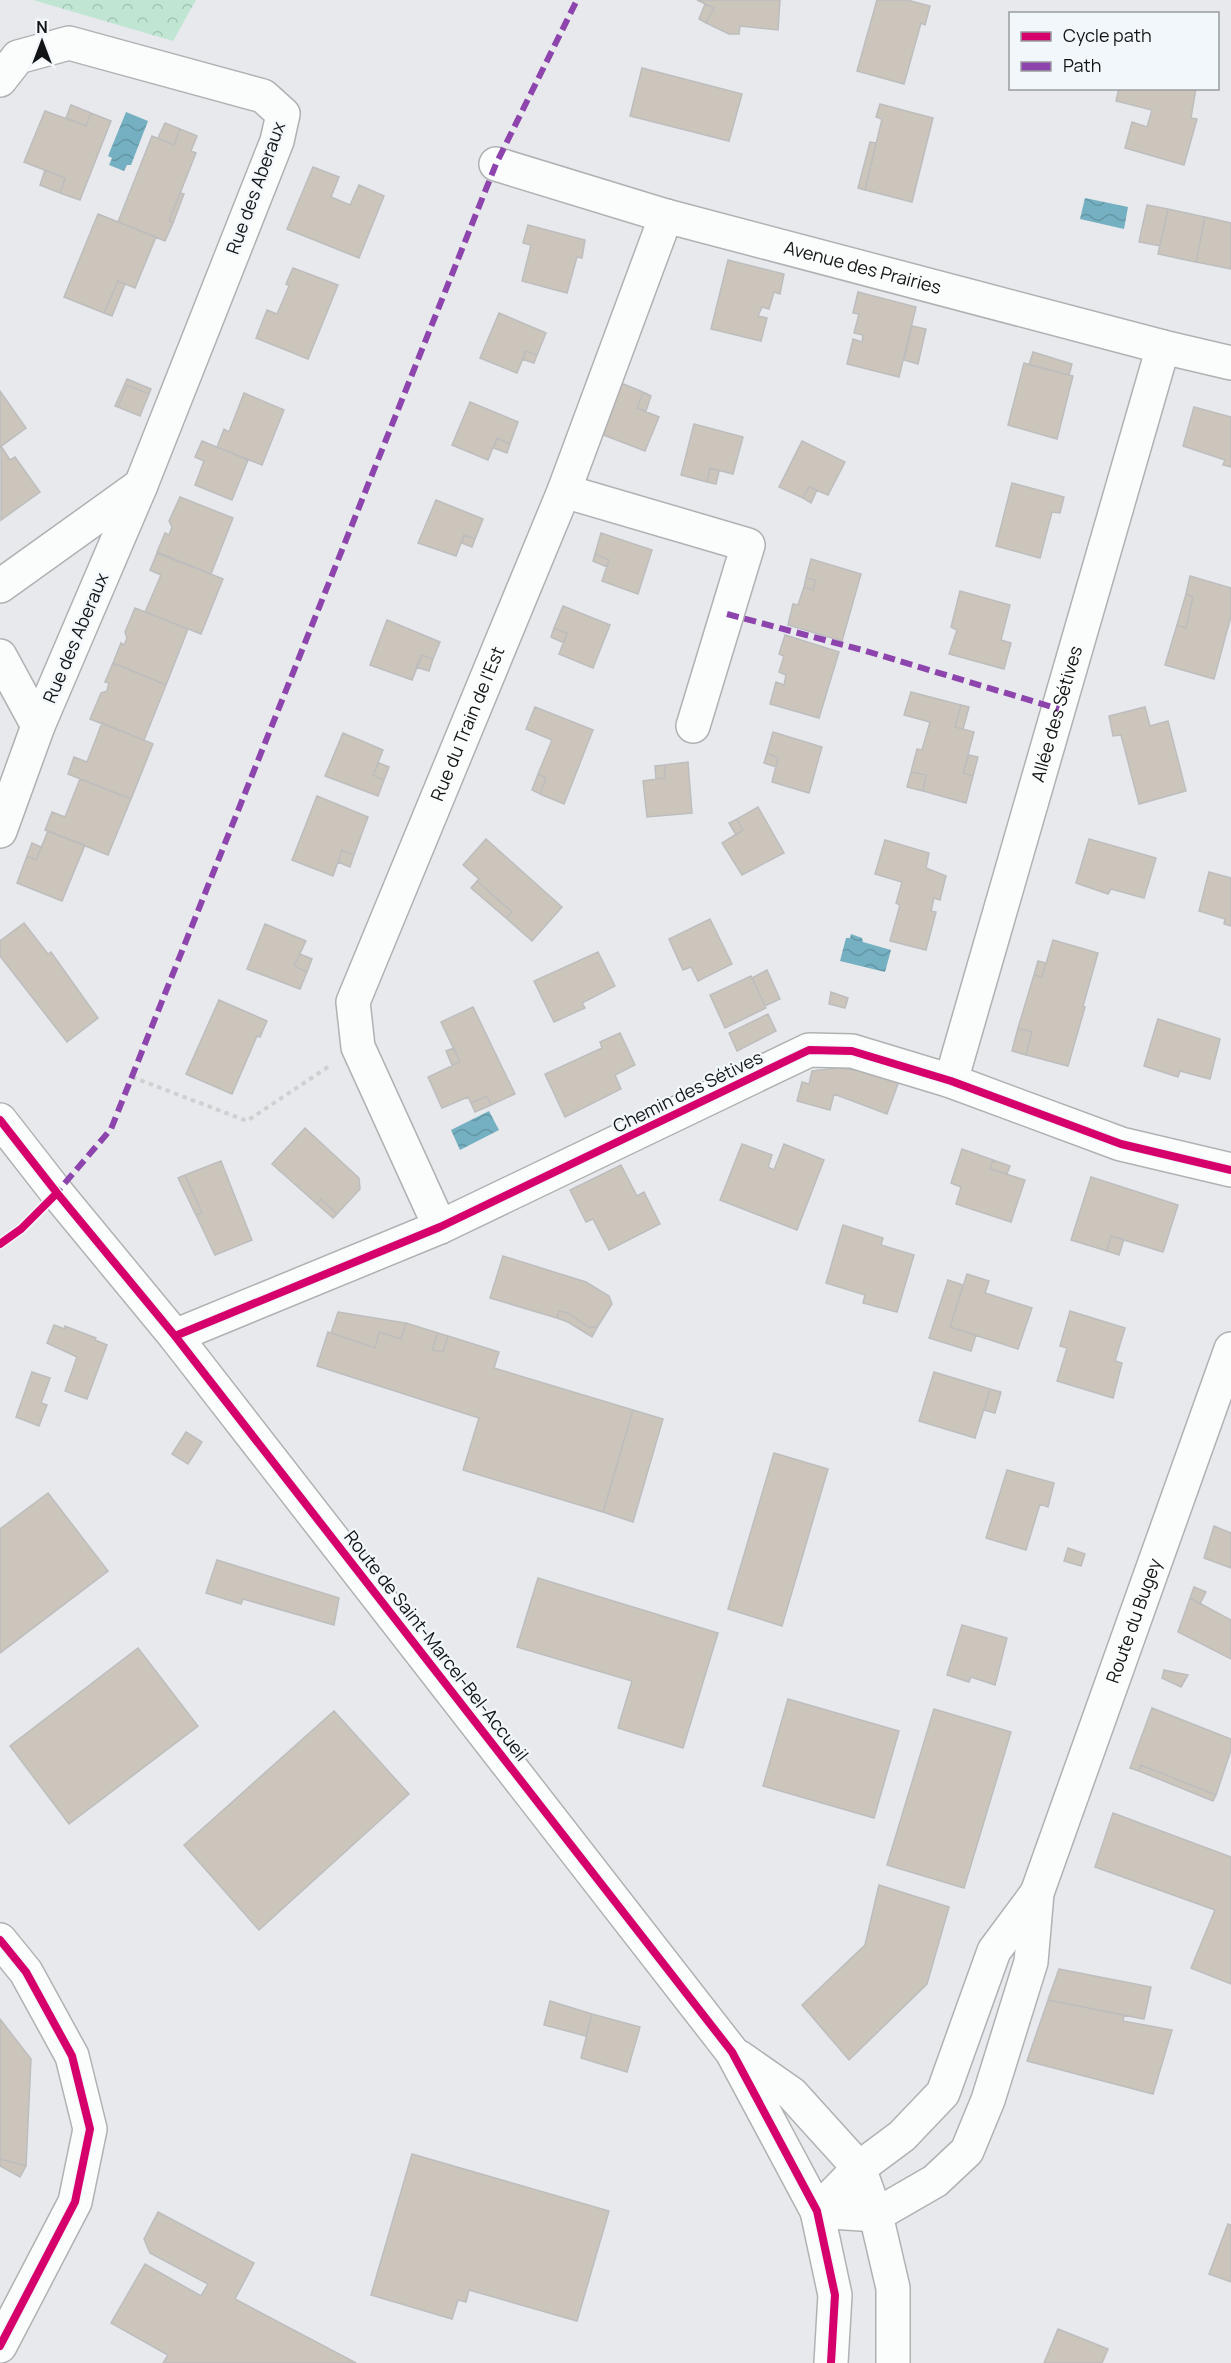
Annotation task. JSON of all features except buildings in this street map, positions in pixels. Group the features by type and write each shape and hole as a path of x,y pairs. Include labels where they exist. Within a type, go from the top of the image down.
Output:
{"street":[{"name":"Rue des Aberaux","path":"0,80 18,57 69,43 263,96 284,114 277,141 141,485 38,726 0,831"},
{"name":"Avenue des Prairies","path":"495,164 666,216 1231,363"},
{"name":"Rue du Train de l'Est","path":"440,1227 358,1047 353,1002 564,491 666,216"},
{"name":"Allée des Sétives","path":"951,1081 1163,347"},
{"path":"0,586 141,485"},
{"path":"564,491 748,545 693,726"},
{"name":"Rue des Aberaux","path":"0,656 38,726"},
{"name":"Chemin des Sétives","path":"175,1336 440,1227 809,1050 852,1051 951,1081 1121,1144 1231,1170"},
{"name":"Route de Saint-Marcel-Bel-Accueil","path":"0,1120 175,1336 732,2052 818,2211"},
{"name":"Route du Bugey","path":"876,2215 935,2181 967,2151 988,2100 1031,1962 1037,1893 1231,1349"},
{"name":"Route du Bugey","path":"818,2211 859,2168 902,2136 943,2093 994,1951 1037,1893"},
{"path":"0,1940 26,1972 72,2056 90,2129 75,2202 0,2346"},
{"name":"Route de Saint-Marcel-Bel-Accueil","path":"732,2052 792,2094 859,2168"},
{"path":"859,2168 876,2215 893,2288 893,2363"},
{"path":"831,2363 835,2295 818,2211 876,2215"}],"path":[{"path":"132,1077 247,1122 358,1047"}],"green space":[{"path":"33,0 196,0 173,41"}],"water":[{"path":"126,112 148,121 131,165 127,165 124,171 109,165 112,158 108,156"},
{"path":"1085,198 1128,207 1124,229 1080,219"},
{"path":"851,934 862,938 863,942 891,950 885,972 840,961 846,938 850,938"},
{"path":"489,1111 499,1130 460,1150 451,1130"}],"marked path":[{"path":"53,1197 111,1129 496,164 577,0"},
{"path":"727,614 866,651 1059,709"}],"cycle path":[{"path":"175,1336 440,1227 809,1050 852,1051 951,1081 1121,1144 1231,1170"},
{"path":"0,1120 175,1336 732,2052 817,2211 835,2295 831,2363"},
{"path":"0,1244 21,1229 57,1193"},
{"path":"0,1940 26,1972 72,2056 90,2129 75,2202 0,2346"}]}
